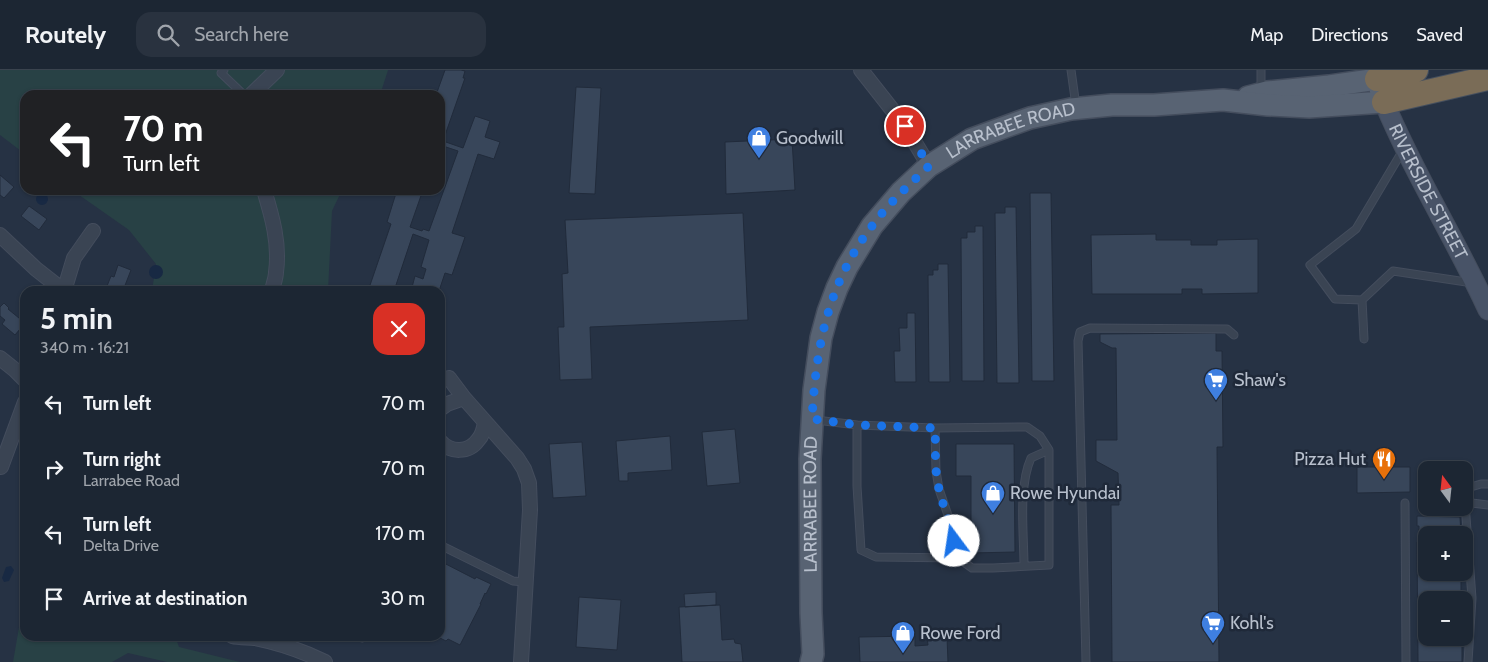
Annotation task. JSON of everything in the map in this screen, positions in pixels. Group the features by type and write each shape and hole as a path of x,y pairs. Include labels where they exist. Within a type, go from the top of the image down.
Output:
{"highway":[{"path":"1376,75 1416,70"},
{"path":"1384,102 1488,78"}],"main road":[{"name":"LARRABEE ROAD","path":"1232,101 1261,93 1329,86 1376,75"},
{"name":"RIVERSIDE STREET","path":"1376,75 1384,102 1404,148 1487,307"},
{"name":"LARRABEE ROAD","path":"813,659 809,516 810,460 814,390 821,338 836,288 847,267 872,226 901,192 929,166 980,136 1030,118 1076,109 1112,105 1232,101 1268,106 1308,107 1384,102"}],"street":[{"path":"256,90 277,70"},
{"path":"861,70 905,126 929,166"},
{"path":"266,195 277,243 277,271 273,286"},
{"path":"66,286 74,258 93,231"},
{"path":"0,235 36,269 58,286"},
{"path":"0,358 20,376"},
{"path":"448,378 518,458 529,483 530,510 521,662"},
{"path":"445,405 464,398"},
{"path":"1,467 20,416"},
{"path":"445,446 450,449 458,450 474,445 479,440 485,422"},
{"path":"268,641 295,648 326,662"}],"lane":[{"path":"224,70 221,73 239,90"},
{"path":"1071,70 1076,109"},
{"path":"1261,70 1261,93"},
{"path":"1404,148 1356,229 1310,265 1335,299 1362,300 1393,271 1475,283"},
{"path":"1362,300 1364,339"},
{"path":"1086,662 1078,341 1080,332 1090,328 1227,329 1234,335"},
{"path":"812,419 858,425 935,428 1027,427 1040,436 1049,450 1049,565 972,568 958,558 876,557 861,550 857,486 858,425"},
{"path":"935,428 937,480 951,524 958,558"},
{"path":"1024,566 1024,492 1028,465 1031,458 1049,450"},
{"path":"1473,486 1488,484"},
{"path":"1405,503 1406,662"},
{"path":"1473,503 1488,505"},
{"path":"1466,516 1472,598 1468,662"},
{"path":"445,548 512,581 525,582"}],"green space":[{"path":"0,70 388,70 382,90 20,90 20,150 0,135"},
{"path":"79,195 340,195 332,211 328,286 153,286 156,264 129,230"},
{"path":"20,622 20,641 177,641 179,647 240,662 167,662 128,653 112,662 13,662"}],"water":[{"path":"38,195 46,195 48,201 44,205 40,205 36,201"},
{"path":"153,265 159,265 163,272 159,279 153,279 149,275 149,269"},
{"path":"11,566 14,570 9,581 4,582 2,578 6,567"}],"building":[{"path":"445,70 465,71 463,78 465,78 445,135 445,90 438,90"},
{"path":"576,87 601,88 595,194 569,193"},
{"path":"475,116 490,121 485,137 500,142 494,159 478,154 452,233 465,237 452,275 445,273 441,286 412,286 415,276 423,279 426,269 421,267 429,240 413,234 396,286 370,286 391,224 387,222 395,195 421,195 410,227 429,231 442,195 445,195 445,187 458,151 445,147 445,142 463,148"},
{"name":"Goodwill","path":"792,139 795,190 726,194 725,142"},
{"path":"0,175 14,187 4,198 0,195"},
{"path":"1030,193 1051,193 1054,381 1032,381"},
{"path":"29,206 47,219 39,230 21,216"},
{"path":"1005,207 1016,207 1019,383 997,383 995,213 1005,213"},
{"path":"743,213 748,320 590,327 592,379 560,380 558,327 564,327 562,274 568,273 565,220"},
{"path":"975,226 983,226 984,381 962,381 961,238 967,238 967,232 975,232"},
{"path":"1156,234 1156,240 1191,240 1191,245 1217,245 1217,240 1258,239 1258,293 1202,294 1202,289 1182,289 1182,294 1092,294 1091,235"},
{"path":"938,264 948,264 950,382 929,382 928,275 933,275 933,270 938,270"},
{"path":"118,265 131,270 125,286 107,286 111,276 114,277"},
{"path":"4,303 20,319 20,329 15,335 2,324 5,320 0,316 0,307"},
{"path":"907,313 915,313 916,382 895,382 894,351 900,351 899,328 907,328"},
{"path":"1216,333 1216,351 1222,351 1223,447 1217,447 1219,662 1112,662 1111,505 1119,505 1118,473 1096,461 1096,440 1117,440 1116,348 1100,342 1100,334"},
{"path":"735,429 740,483 707,486 702,432"},
{"path":"670,436 672,470 628,473 628,481 619,481 616,441"},
{"path":"582,442 586,496 553,498 549,444"},
{"name":"Rowe Hyundai","path":"956,444 1014,444 1015,552 971,553 971,476 956,476"},
{"name":"Pizza Hut","path":"1357,467 1410,467 1410,492 1357,493"},
{"path":"1417,516 1460,517 1460,526 1417,526"},
{"path":"1417,542 1418,581 1461,581 1461,591 1418,591 1418,646 1462,646 1462,662 1418,662"},
{"path":"445,564 475,579 476,577 491,584 460,645 448,639 446,641"},
{"path":"716,592 716,605 685,607 684,594"},
{"path":"579,597 621,600 617,650 576,647"},
{"path":"720,605 722,640 734,639 735,643 741,644 743,662 682,662 679,607"},
{"name":"Rowe Ford","path":"915,636 915,646 928,645 927,637 947,637 948,662 860,662 859,637"}],"place":[{"name":"Goodwill","path":"759,159"},
{"name":"Shaw's","path":"1216,401"},
{"name":"Pizza Hut","path":"1384,480"},
{"name":"Rowe Hyundai","path":"993,514"},
{"name":"Kohl's","path":"1213,644"},
{"name":"Rowe Ford","path":"903,654"}],"route":[{"path":"905,126 929,166 901,192 872,226 836,288 821,338 812,419 858,425 935,428 936,471 939,489 951,524 954,541"}]}
